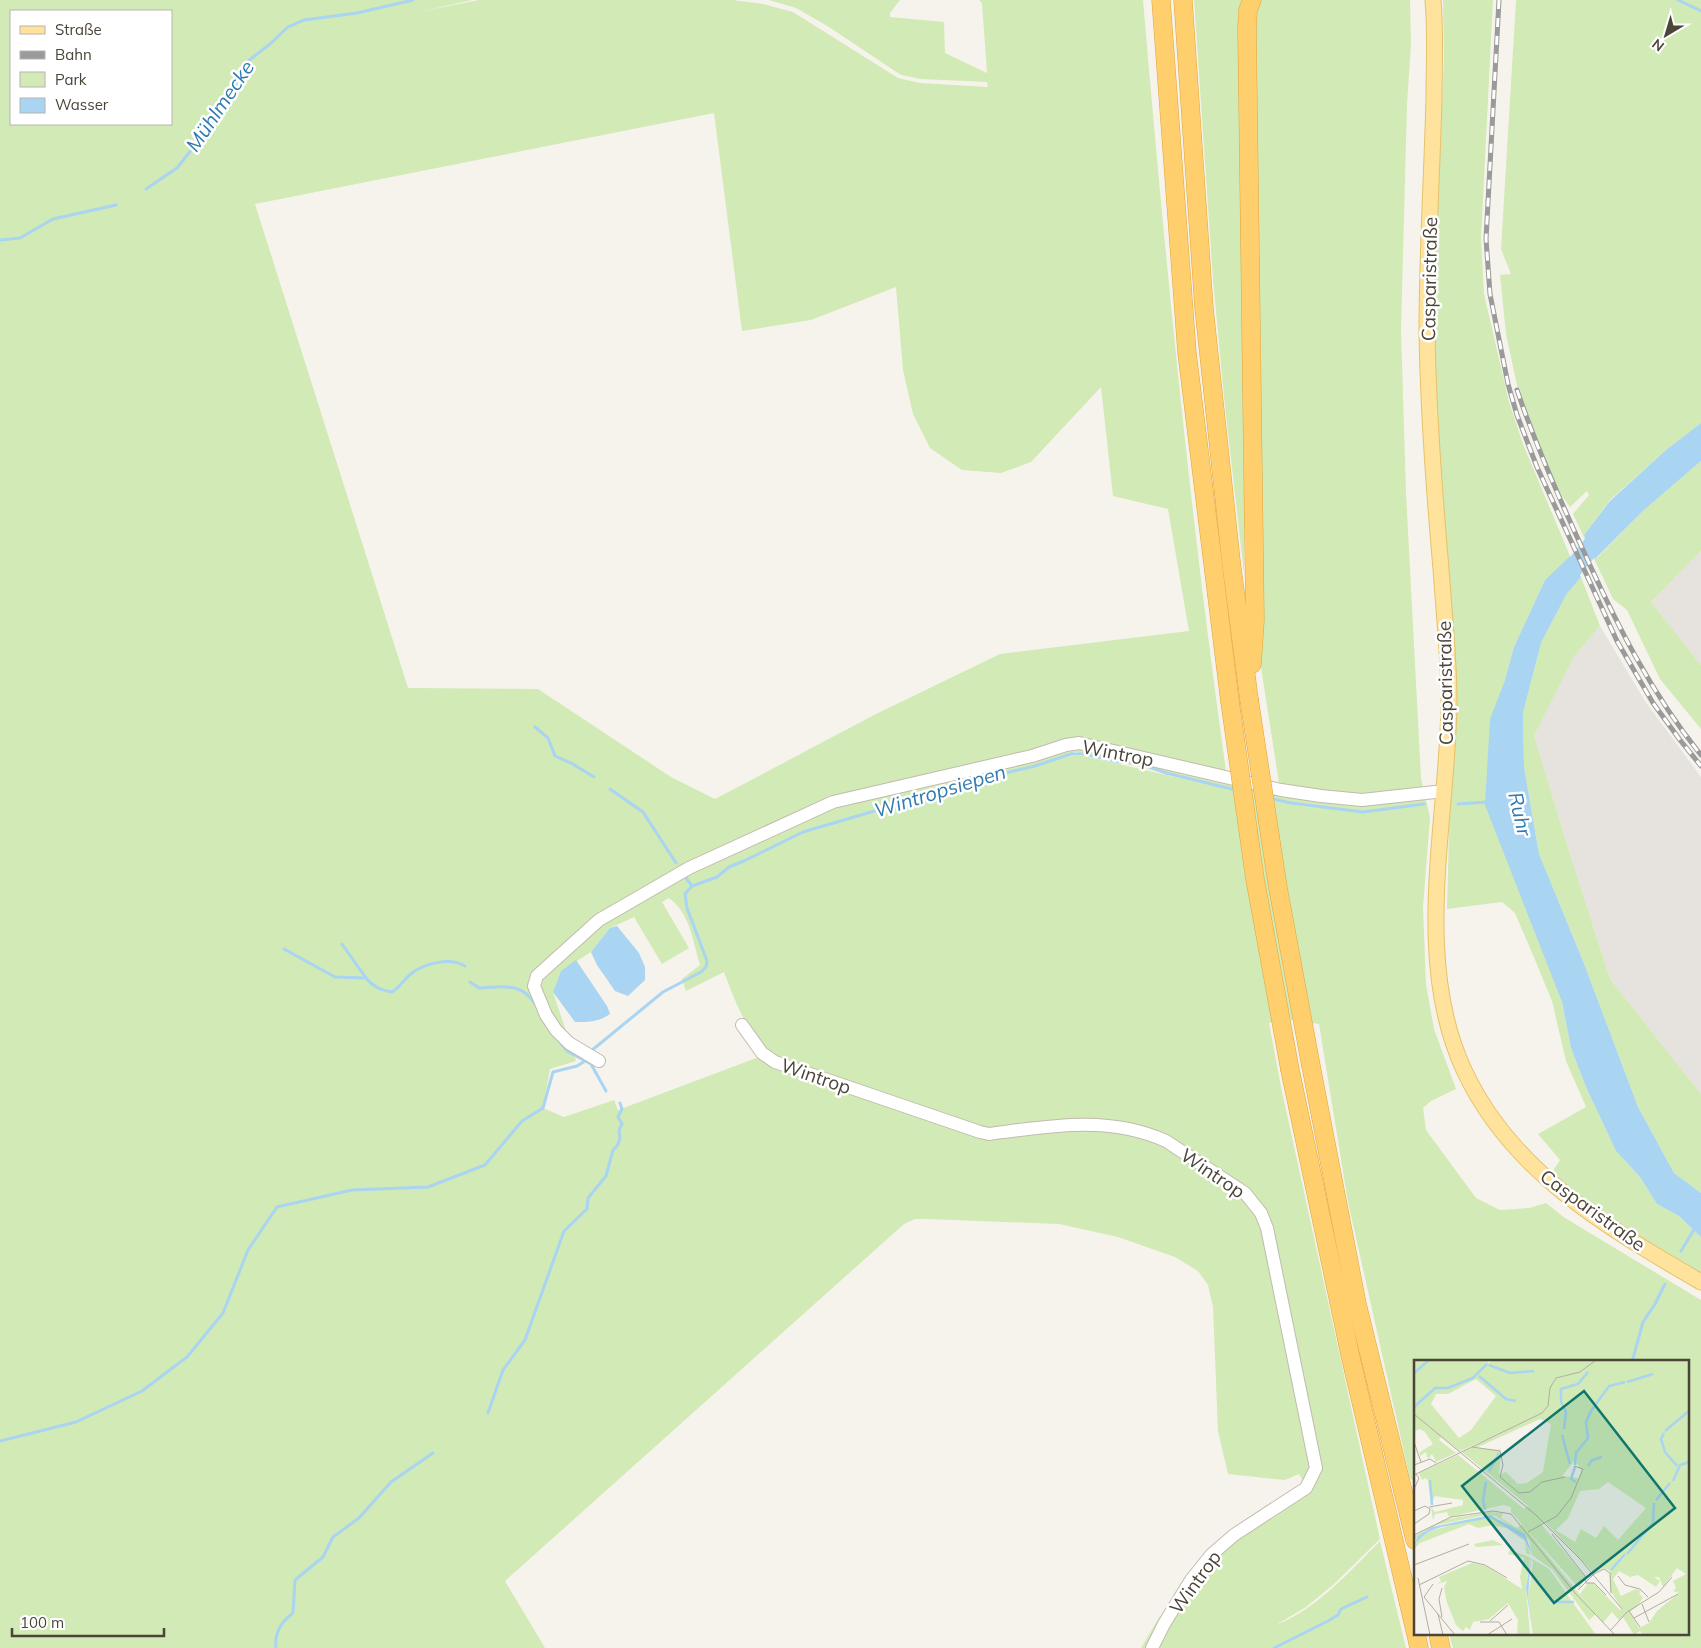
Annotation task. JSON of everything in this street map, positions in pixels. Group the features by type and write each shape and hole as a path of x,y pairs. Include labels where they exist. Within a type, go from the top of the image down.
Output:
{"highway":[{"path":"1249,699 1255,620 1247,29 1248,10 1252,0"},
{"path":"1161,3 1186,353 1230,702 1255,879 1290,1070 1351,1359 1414,1626"},
{"path":"1184,3 1204,308 1230,552 1249,699 1278,888 1357,1304 1414,1536"}],"main road":[{"name":"Casparistraße","path":"1432,0 1435,19 1427,327 1429,418 1448,665 1448,718 1436,902 1437,947 1444,1011 1453,1044 1464,1071 1494,1123 1515,1148 1562,1193 1607,1225 1701,1282"}],"street":[{"name":"Wintrop","path":"599,1061 569,1043 556,1030 546,1015 534,986 537,976 599,920 689,868 833,802 1024,758 1079,743 1281,790 1321,796 1362,800 1444,791"},
{"name":"Wintrop","path":"742,1025 762,1053 775,1062 980,1132 989,1134 1057,1125 1109,1125 1157,1137 1245,1193 1256,1205 1267,1228 1316,1468 1306,1488 1234,1535 1211,1555 1191,1580 1164,1624 1152,1648"}],"shaded area":[{"path":"1701,551 1701,665 1651,602"},
{"path":"1600,626 1645,701 1701,777 1701,1094 1610,979 1534,736 1575,655"}],"green space":[{"path":"0,0 472,0 423,11 479,0 733,0 763,4 793,12 898,78 920,83 988,87 987,82 921,79 901,75 829,27 796,8 769,0 900,0 890,13 890,17 944,22 945,53 987,73 982,3 979,0 1143,0 1179,386 1201,579 1226,771 1279,783 1260,661 1253,19 1257,0 1410,0 1411,44 1407,104 1401,330 1406,493 1421,778 1430,818 1423,907 1426,984 1434,1029 1456,1089 1431,1101 1423,1108 1426,1130 1476,1198 1500,1210 1529,1208 1546,1203 1565,1218 1701,1300 1701,1648 1453,1648 1450,1636 1688,1636 1688,1360 1414,1360 1414,1481 1410,1479 1348,1202 1319,1024 1285,1019 1269,1023 1281,1087 1380,1539 1334,1584 1306,1607 1276,1625 1319,1600 1380,1541 1406,1648 1156,1648 1210,1560 1318,1479 1309,1469 1304,1483 1299,1474 1285,1480 1228,1474 1218,1431 1213,1307 1208,1285 1198,1271 1175,1257 1118,1237 1059,1224 915,1219 904,1224 505,1581 545,1648 0,1648","holes":["714,113 742,331 811,320 896,287 903,370 913,414 930,448 962,470 1001,473 1031,462 1101,387 1113,496 1168,509 1189,631 1000,654 876,714 715,799 671,777 538,689 408,688 255,204","1076,752 1340,815 1084,756 1071,756 1029,768","669,898 676,904 686,920 700,965 682,979 686,991 724,972 744,1020 767,1051 777,1059 986,1131 1112,1121 1168,1135 1110,1129 986,1137 759,1057 618,1110 614,1100 564,1117 543,1108 550,1069 576,1061 553,992 561,971 591,952 610,928 634,917 662,964 689,948 662,902"]},
{"path":"1194,0 1246,0 1244,574 1213,280"},
{"path":"1443,0 1493,0 1481,238 1484,294 1509,402 1523,444 1570,556 1545,580 1514,647 1504,683 1571,1048 1586,1087 1616,1151 1640,1177 1657,1204 1679,1216 1701,1237 1701,1275 1598,1211 1550,1175 1560,1160 1538,1134 1586,1107 1566,1061 1552,1001 1515,913 1502,902 1447,909 1450,794 1433,326 1444,56"},
{"path":"1516,0 1701,0 1701,423 1666,450 1610,500 1584,535 1596,559 1644,510 1701,461 1701,551 1651,602 1701,665 1701,729 1660,679 1627,610 1613,599 1573,514 1589,495 1587,491 1570,507 1558,490 1545,465 1518,390 1506,334 1500,275 1511,274 1501,249"},
{"path":"1581,577 1600,626 1575,655 1534,736 1610,979 1701,1094 1701,1193 1674,1173 1638,1107 1583,961 1539,854 1524,767 1523,713 1541,643 1566,595"},
{"path":"1160,1616 1164,1620 1150,1648 1141,1648"}],"water":[{"path":"1701,423 1701,461 1644,510 1595,559 1584,535 1610,501 1666,450"},
{"path":"1570,556 1581,577 1566,595 1541,643 1523,713 1524,767 1539,854 1583,961 1638,1107 1674,1173 1701,1193 1701,1237 1679,1216 1657,1204 1640,1177 1616,1151 1586,1087 1571,1048 1562,1002 1485,805 1490,719 1504,683 1514,647 1545,580"},
{"path":"617,926 639,953 645,967 645,980 628,996 615,991 597,965 591,952 610,928"},
{"path":"576,960 607,1006 610,1014 602,1019 575,1022 553,992 561,971"}],"waterway":[{"name":"Mühlmecke","path":"146,189 177,168 231,95 243,65 288,27 304,20 357,13 413,0"},
{"path":"1678,0 1701,11"},
{"name":"Mühlmecke","path":"0,240 20,238 53,219 116,205"},
{"name":"Ruhr","path":"1559,586 1606,528"},
{"path":"535,727 548,738 555,756 594,777"},
{"name":"Wintropsiepen","path":"591,1051 663,992 701,972 706,967 707,961 687,908 685,894 692,886 717,877 729,867 803,832 922,797 945,787 1035,766 1071,754 1084,754 1119,762 1136,762 1166,773 1236,790"},
{"path":"610,789 643,812 676,863"},
{"name":"Wintropsiepen","path":"1269,798 1291,803 1363,812 1424,804"},
{"path":"1458,804 1487,802"},
{"path":"686,878 692,886"},
{"path":"342,944 366,978"},
{"path":"284,949 335,977 366,978 378,988 392,992 412,973 424,966 438,962 453,962 465,966"},
{"path":"470,982 479,988 510,987 517,989 530,997 536,1005"},
{"name":"Wintropsiepen","path":"561,1043 567,1051 591,1064 606,1091"},
{"name":"Wintropsiepen","path":"0,1441 76,1422 142,1391 187,1357 223,1313 248,1250 277,1207 352,1190 428,1187 485,1165 522,1121 543,1108 553,1072 577,1066 585,1061"},
{"path":"488,1413 503,1370 525,1340 564,1231 587,1209 588,1198 606,1176 613,1150 620,1139 619,1130 622,1124 618,1117 622,1109 620,1103"},
{"path":"1681,1251 1695,1228"},
{"path":"1633,1360 1643,1322 1665,1284"},
{"path":"276,1648 276,1637 279,1628 293,1613 295,1580 323,1557 333,1537 359,1518 391,1482 433,1453"},
{"path":"1274,1648 1328,1621 1338,1615 1341,1609 1367,1597"}],"railway":[{"path":"1499,0 1486,239 1490,294 1508,384 1517,415 1537,467 1617,641 1653,703 1701,766"},
{"path":"1517,390 1557,492 1596,579 1622,631 1650,682 1701,755"}]}
